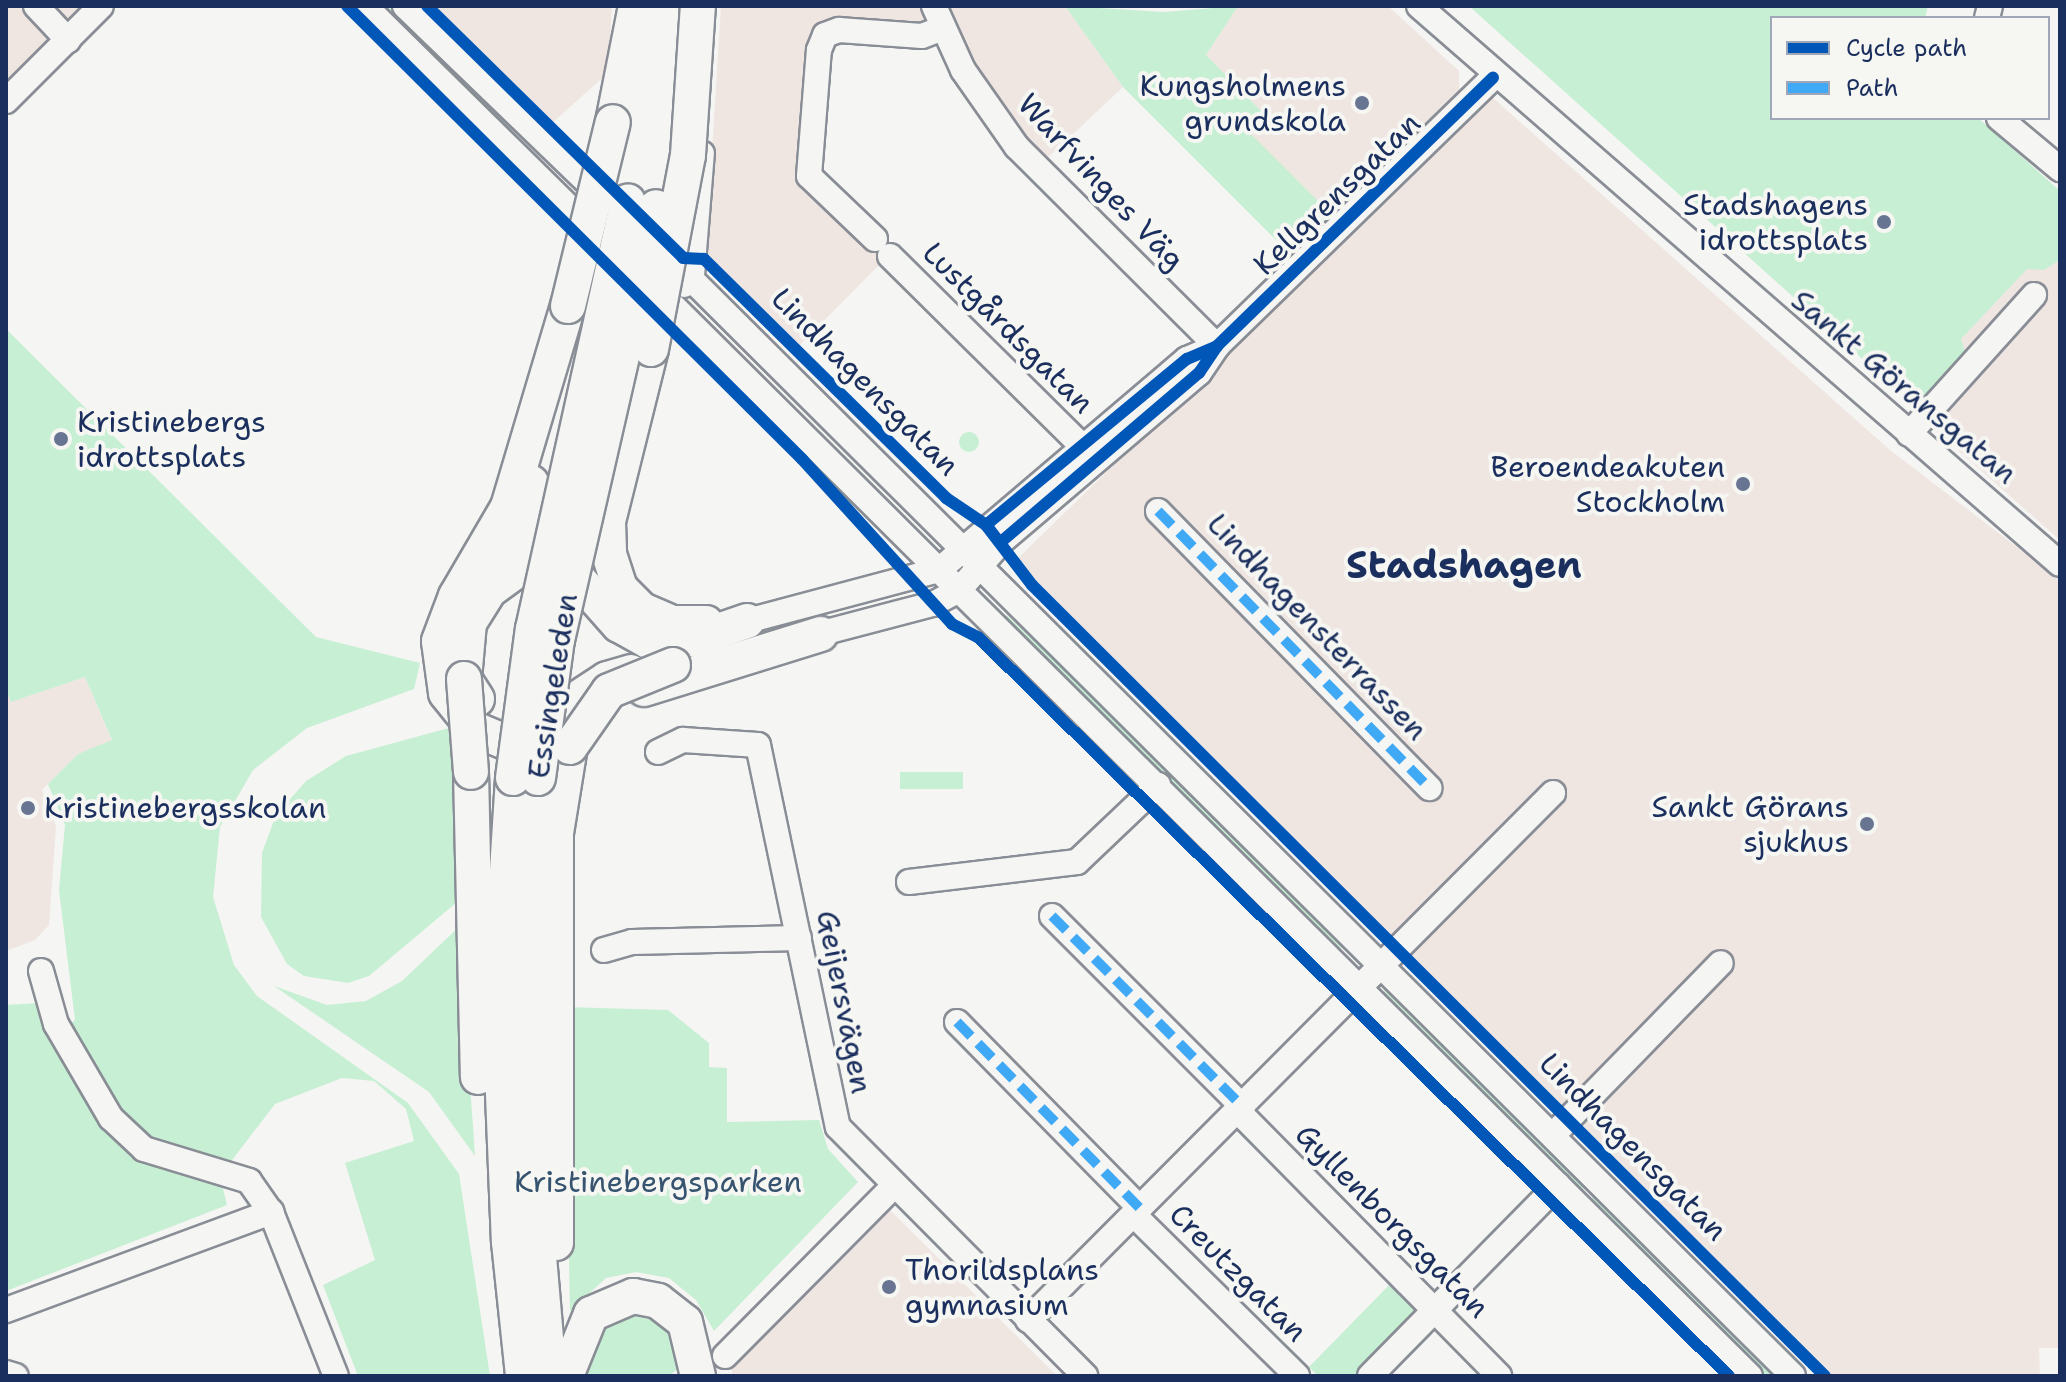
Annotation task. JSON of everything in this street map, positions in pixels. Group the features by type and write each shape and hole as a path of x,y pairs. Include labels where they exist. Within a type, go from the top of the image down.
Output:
{"highway":[{"path":"509,1242 481,1131 471,772 464,679 469,623 506,575 523,541 541,411 636,6"},
{"name":"Essingeleden","path":"549,1376 526,1105 525,778 533,629 640,140 657,6"},
{"name":"Essingeleden","path":"523,1376 509,1242 499,995 525,778 662,173 682,6"},
{"path":"665,642 620,588 607,539 679,218 698,6"},
{"path":"541,411 508,507 444,621 441,676 456,709 491,738 530,745 574,733 665,681 821,634"},
{"path":"506,575 537,566 564,571 635,637 665,642 752,633"},
{"path":"464,679 487,711 532,722 665,642 752,633"},
{"path":"546,1342 556,1243 556,833 570,747 609,691 665,642"},
{"path":"566,1376 582,1327 604,1304 646,1297 685,1322 698,1376"}],"street":[{"path":"36,6 68,40"},
{"path":"6,101 101,6"},
{"path":"365,6 557,198 819,446 959,590 1750,1376"},
{"name":"Lindhagensgatan","path":"405,6 577,173 692,276 1793,1376"},
{"path":"557,198 612,120 626,6"},
{"path":"669,301 692,276 713,6"},
{"name":"Sankt Göransgatan","path":"1419,6 1493,78 2060,564"},
{"name":"Lustgårdsgatan","path":"938,17 922,36 839,30 825,35 819,50 809,176 1081,445"},
{"name":"Warfvinges Väg","path":"938,17 1017,147 1217,346"},
{"name":"Kellgrensgatan","path":"752,633 821,634 933,604 959,590 983,564 1199,373 1217,346 1493,78"},
{"path":"2001,120 2060,169"},
{"path":"1909,434 2034,295"},
{"name":"Kellgrensgatan","path":"752,633 939,570 1081,445 1187,359 1217,346"},
{"path":"819,446 843,426"},
{"name":"Lindhagensterrassen","path":"1158,511 1429,788"},
{"name":"Geijersvägen","path":"658,752 683,740 749,739 763,752 833,1117 894,1186 1085,1376"},
{"path":"909,882 1077,862 1158,785"},
{"path":"1028,1320 1553,793"},
{"name":"Gyllenborgsgatan","path":"1052,916 1499,1376"},
{"path":"604,950 632,942 799,938"},
{"path":"1553,1135 1721,963"},
{"path":"41,971 56,1024 111,1118 144,1149 249,1181 271,1212 336,1376"},
{"name":"Creutzgatan","path":"957,1022 1297,1376"},
{"path":"1370,1376 1558,1185"},
{"path":"725,1356 894,1186"},
{"path":"6,1310 271,1212"},
{"path":"6,1373 16,1376"}],"shaded area":[{"path":"6,6 80,6 6,80"},
{"path":"431,6 612,6 608,73 552,123"},
{"path":"721,6 1065,6 1123,87 1037,168 949,40 823,39 816,180 889,255 797,348 705,262"},
{"name":"Kungsholmens grundskola","path":"1238,6 1388,6 1459,71 1459,91 1330,213 1249,133 1266,116 1206,55"},
{"path":"1492,97 1890,450 2060,580 2060,1348 2039,1348 2040,1376 1826,1376 1013,563"},
{"path":"2060,253 2060,540 1937,432 1927,398 1961,339 2003,293 2027,268"},
{"name":"Kristinebergsskolan","path":"85,677 112,741 78,754 42,790 56,826 49,925 35,940 6,951 6,689 11,702"},
{"name":"Thorildsplans gymnasium","path":"887,1207 1057,1376 732,1376 732,1368"}],"green space":[{"path":"374,6 395,6 516,127 506,137"},
{"path":"1065,6 1164,12 1238,6 1206,55 1266,116 1250,133 1330,213 1291,255 1123,87"},
{"name":"Stadshagens idrottsplats","path":"1469,6 1928,6 1926,16 1770,16 1770,120 1980,120 2060,191 2060,260 2044,270 2027,269 1961,339 1966,354 1927,398 1907,399"},
{"path":"6,329 316,637 420,663 414,689 307,728 253,770 220,827 213,897 234,965 257,996 408,1103 459,1174 490,1376 358,1376 323,1285 375,1260 345,1163 414,1141 406,1109 374,1081 342,1078 275,1104 226,1168 147,1142 117,1115 64,1029 75,1020 59,890 65,825 48,784 78,754 112,740 85,677 11,702 6,689"},
{"path":"965,432 973,432 979,442 973,452 965,452 959,446 959,438"},
{"path":"1007,615 1348,942 1337,952 1003,620"},
{"path":"460,725 463,897 369,976 348,983 304,976 287,964 261,917 262,853 276,815 306,781 346,756"},
{"path":"900,772 963,772 963,789 900,789"},
{"path":"463,923 475,1156 429,1092 274,986 327,1005 366,1001 402,981"},
{"path":"1388,986 1589,1182 1579,1193 1381,994"},
{"path":"39,1003 71,1074 108,1126 221,1180 227,1205 6,1291 6,1005"},
{"name":"Kristinebergsparken","path":"564,1007 668,1010 709,1043 709,1067 727,1068 727,1122 819,1120 828,1149 858,1182 714,1331 696,1300 669,1278 636,1272 606,1278 570,1311"},
{"path":"1599,1192 1783,1376 1763,1376 1588,1202"},
{"path":"1394,1280 1424,1309 1358,1376 1318,1376 1309,1367"},
{"path":"633,1307 673,1322 686,1362 669,1376 576,1376 590,1335"}],"marked path":[{"path":"1158,511 1429,788"},
{"path":"1052,916 1243,1107"},
{"path":"957,1022 1140,1208"}],"cycle path":[{"path":"347,6 802,459 952,624 979,638 1729,1376"},
{"path":"427,6 683,258 704,259 946,498 986,525 1032,585 1825,1376"},
{"path":"1002,541 1199,373 1217,346 1493,78"},
{"path":"986,525 1187,359 1217,346"}],"place":[{"name":"Kungsholmens grundskola","path":"1362,103"},
{"name":"Stadshagens idrottsplats","path":"1884,222"},
{"name":"Kristinebergs idrottsplats","path":"61,439"},
{"name":"Beroendeakuten Stockholm","path":"1743,484"},
{"name":"Kristinebergsskolan","path":"28,808"},
{"name":"Sankt Görans sjukhus","path":"1867,824"},
{"name":"Thorildsplans gymnasium","path":"889,1287"}],"district":[{"name":"Stadshagen","path":"1464,565"}]}
